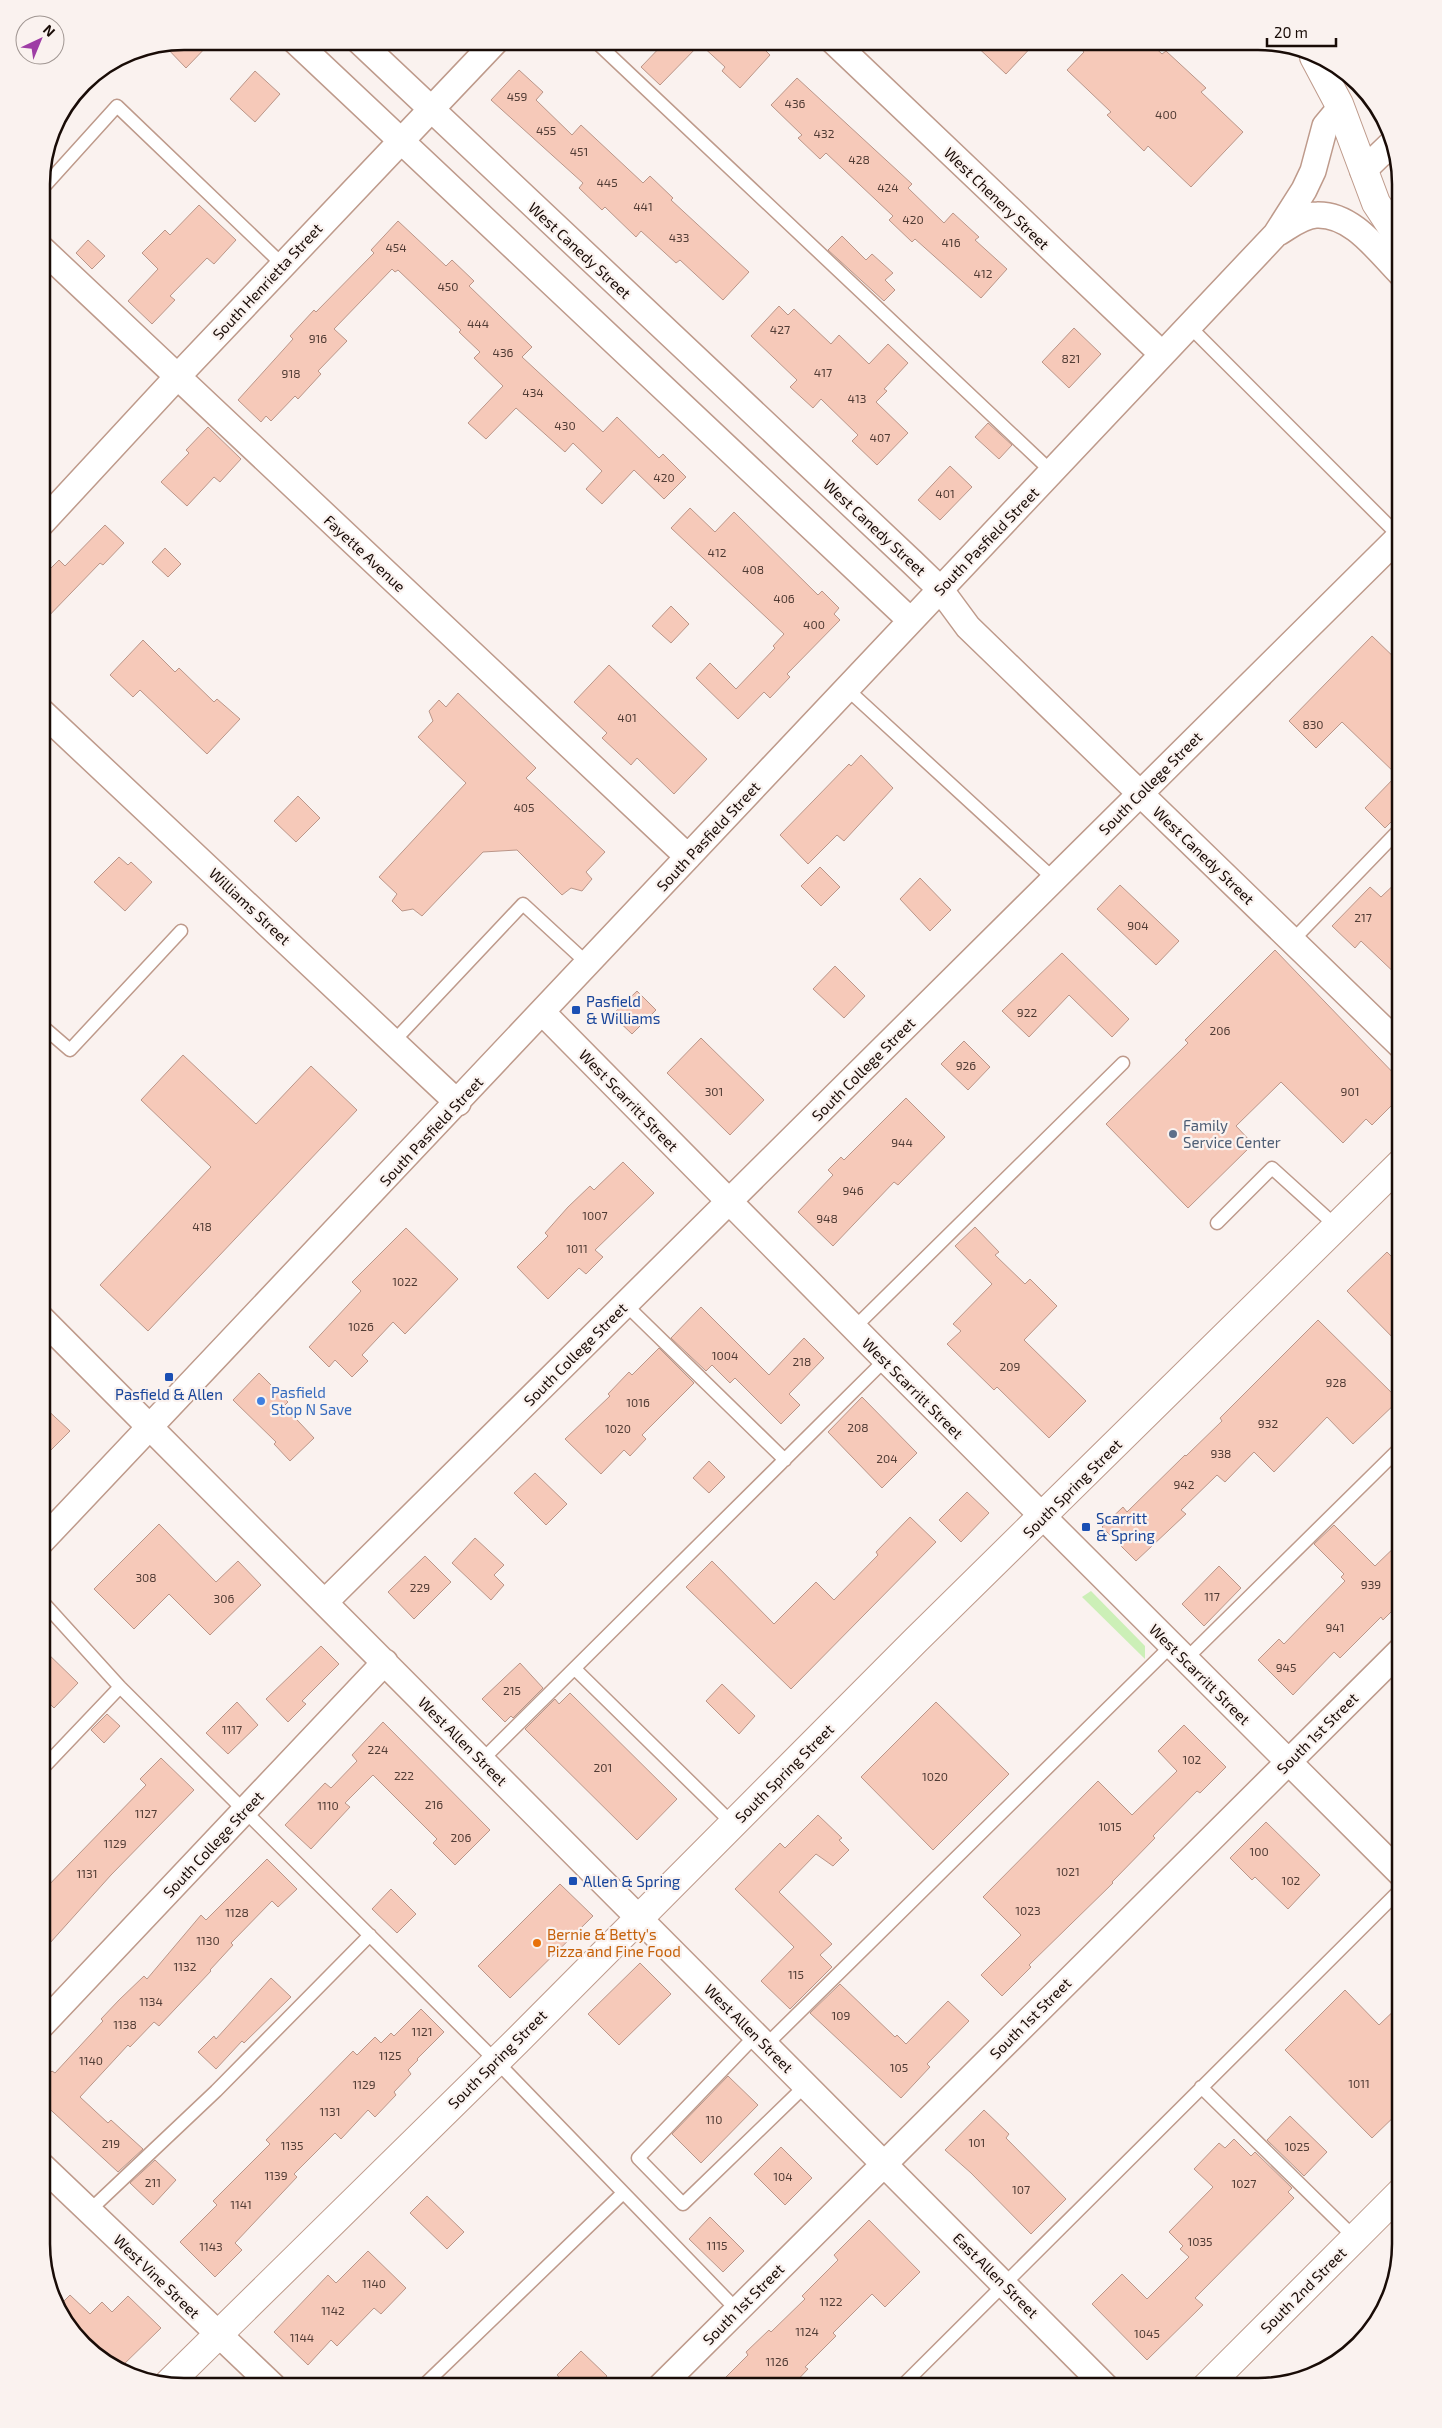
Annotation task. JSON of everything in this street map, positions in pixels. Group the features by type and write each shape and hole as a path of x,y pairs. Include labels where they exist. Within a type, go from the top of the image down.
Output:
{"street":[{"path":"304,50 910,620"},
{"name":"West Canedy Street","path":"368,50 940,590 968,627 1392,1037"},
{"name":"South Henrietta Street","path":"50,515 178,376 488,50"},
{"name":"West Chenery Street","path":"841,50 1162,354"},
{"path":"1318,64 1340,108 1376,203 1392,227"},
{"name":"South Pasfield Street","path":"50,1533 458,1103 587,963 1276,234 1310,178 1326,126 1340,108"},
{"path":"1363,171 1387,148"},
{"path":"1276,234 1303,218 1316,215 1340,219 1353,226 1392,265"},
{"name":"Fayette Avenue","path":"50,256 688,857"},
{"name":"South College Street","path":"325,1602 1392,543"},
{"name":"Williams Street","path":"50,718 458,1103"},
{"name":"West Scarritt Street","path":"542,1012 1043,1518 1392,1865"},
{"name":"South Spring Street","path":"174,2378 1392,1172"},
{"name":"West Allen Street","path":"50,1327 885,2164"},
{"name":"South 1st Street","path":"669,2378 1392,1659"},
{"name":"South College Street","path":"50,2016 385,1662"},
{"name":"East Allen Street","path":"885,2164 1097,2378"},
{"name":"West Vine Street","path":"50,2174 264,2378"},
{"name":"South 2nd Street","path":"1215,2378 1392,2201"}],"lane":[{"path":"605,50 1052,472"},
{"path":"50,180 117,106 283,265"},
{"path":"1189,326 1392,527"},
{"path":"847,690 1054,879"},
{"path":"1292,941 1392,837"},
{"path":"394,1041 523,904 587,963"},
{"path":"50,1033 70,1050 181,931"},
{"path":"854,1328 1122,1063"},
{"path":"1217,1222 1272,1168 1336,1226"},
{"path":"625,1304 785,1460"},
{"path":"482,1760 886,1360"},
{"path":"806,2085 683,2204 638,2158 761,2040 1392,1454"},
{"path":"50,1610 120,1687 243,1812 496,2061 737,2310"},
{"path":"575,1669 733,1824"},
{"path":"50,1761 120,1687"},
{"path":"910,2378 1392,1897"},
{"path":"89,2211 216,2092 370,1935"},
{"path":"1201,2087 1355,2238"},
{"path":"430,2378 623,2193"}],"green space":[{"path":"1091,1591 1145,1646 1145,1659 1082,1597"}],"building":[{"path":"203,50 186,68 170,51"},
{"path":"657,50 694,50 660,85 641,67"},
{"path":"707,50 765,50 770,55 740,88 722,71 725,67"},
{"path":"981,50 1028,50 1006,74"},
{"path":"1082,50 1158,50 1162,54 1166,51 1206,88 1201,92 1243,132 1191,187 1148,146 1144,151 1107,115 1111,112 1067,70 1084,52"},
{"path":"519,70 543,92 536,100 572,135 581,125 643,183 650,176 673,198 671,200 749,272 723,300 680,260 676,263 641,231 636,237 605,207 602,210 579,188 583,183 491,100"},
{"path":"255,71 280,94 255,122 230,99"},
{"path":"797,78 912,184 908,188 944,223 953,213 979,237 975,240 1007,269 981,298 915,239 912,242 889,220 893,216 826,153 820,159 798,138 802,135 771,105"},
{"path":"199,205 236,240 214,264 207,258 170,296 175,300 152,324 128,301 158,269 142,253 165,230 170,235"},
{"path":"398,221 446,266 452,260 474,281 469,286 532,347 522,357 603,432 617,417 659,458 663,454 686,477 664,499 634,470 602,504 586,489 602,471 573,443 565,452 516,408 486,439 468,423 503,386 474,358 480,352 459,332 461,330 398,270 395,272 392,269 334,329 347,341 318,371 321,374 298,399 295,396 271,421 266,416 261,422 238,400 293,339 290,336 314,310 316,312 374,253 371,250"},
{"path":"842,236 866,260 872,254 893,273 885,280 895,290 884,301 828,250"},
{"path":"88,240 105,256 92,269 76,253"},
{"path":"779,306 788,315 794,309 831,344 839,335 869,364 888,344 908,363 884,389 887,391 876,402 908,433 877,465 852,441 858,435 821,399 813,408 790,387 797,380 751,336"},
{"path":"1074,328 1101,354 1069,388 1042,362"},
{"path":"988,423 1012,445 999,459 975,437"},
{"path":"208,427 241,459 220,482 214,477 187,506 161,482 189,453 186,450"},
{"path":"950,466 972,487 940,520 918,500"},
{"path":"690,508 715,532 734,512 818,595 822,591 839,608 834,614 840,620 787,674 790,677 770,698 764,692 738,719 696,678 710,663 736,689 775,648 773,646 784,634 671,528"},
{"path":"105,525 124,543 103,565 100,563 50,615 50,569 59,560 65,566"},
{"path":"165,548 181,564 168,577 152,562"},
{"path":"671,606 689,624 671,643 652,626"},
{"path":"1372,636 1392,655 1392,770 1342,722 1316,748 1289,721"},
{"path":"143,640 175,672 179,668 214,702 217,699 240,719 207,754 140,690 133,697 110,675"},
{"path":"609,665 707,759 674,794 637,758 631,765 602,738 607,733 574,702"},
{"path":"458,693 536,768 526,778 605,852 586,872 592,879 582,891 571,888 562,895 517,850 483,852 422,916 413,909 402,911 392,901 397,894 379,877 466,783 418,737 433,721 429,711 439,700 446,707"},
{"path":"861,755 893,788 844,841 837,835 808,864 780,835 849,764 851,766"},
{"path":"1392,780 1392,821 1385,828 1365,808"},
{"path":"298,796 320,818 296,842 274,821"},
{"path":"119,857 128,865 131,862 152,882 125,911 94,882"},
{"path":"820,867 840,887 821,906 801,886"},
{"path":"920,878 951,910 930,931 900,899"},
{"path":"1120,885 1179,941 1156,965 1097,909"},
{"path":"1370,887 1381,897 1392,887 1392,970 1361,941 1355,948 1332,926"},
{"path":"1275,950 1392,1072 1392,1105 1372,1125 1366,1119 1343,1143 1281,1082 1236,1126 1253,1144 1188,1208 1106,1124 1188,1043 1185,1040"},
{"path":"1062,953 1129,1019 1112,1037 1069,995 1029,1037 1002,1011"},
{"path":"835,966 865,996 844,1018 813,989"},
{"path":"637,991 656,1010 632,1034 612,1015"},
{"path":"701,1038 764,1100 730,1135 667,1073"},
{"path":"964,1041 990,1067 968,1090 941,1064"},
{"path":"183,1055 256,1124 311,1066 357,1110 148,1331 100,1285 211,1167 141,1100"},
{"path":"906,1098 945,1137 898,1185 894,1182 833,1246 798,1212 833,1175 828,1170 841,1157 844,1160"},
{"path":"623,1162 654,1193 595,1250 603,1257 586,1274 579,1268 548,1299 517,1267 548,1236 545,1233 568,1207 590,1186 594,1190"},
{"path":"975,1227 999,1252 995,1255 1025,1284 1030,1279 1057,1306 1024,1340 1086,1401 1049,1438 997,1387 994,1390 947,1344 961,1331 953,1324 992,1284 955,1246"},
{"path":"406,1228 458,1279 405,1334 393,1322 362,1355 368,1361 352,1377 335,1360 329,1367 309,1347 361,1291 352,1282"},
{"path":"1387,1252 1392,1257 1392,1337 1347,1291"},
{"path":"701,1307 769,1375 804,1338 824,1358 789,1394 800,1405 781,1424 735,1378 730,1383 712,1365 706,1371 671,1338"},
{"path":"1318,1320 1392,1393 1392,1407 1353,1444 1327,1417 1274,1472 1254,1452 1225,1482 1217,1475 1181,1510 1186,1514 1136,1561 1102,1527 1123,1507 1127,1512 1222,1421 1220,1418"},
{"path":"659,1348 694,1383 642,1435 646,1439 630,1456 624,1450 601,1474 565,1439 610,1396 608,1394 629,1372 632,1375"},
{"path":"259,1373 288,1402 284,1406 314,1438 290,1461 274,1444 276,1442 233,1400"},
{"path":"862,1397 917,1453 882,1488 828,1432"},
{"path":"50,1412 70,1431 50,1451"},
{"path":"709,1461 725,1477 709,1493 693,1478"},
{"path":"535,1473 567,1504 546,1525 514,1493"},
{"path":"967,1492 989,1513 961,1542 939,1520"},
{"path":"910,1517 936,1542 791,1689 686,1587 712,1561 774,1624 816,1582 834,1600 878,1555 876,1552"},
{"path":"159,1524 216,1582 238,1561 261,1585 210,1635 169,1594 134,1629 94,1589"},
{"path":"1334,1525 1375,1566 1392,1550 1392,1611 1383,1620 1381,1617 1340,1658 1334,1652 1293,1695 1258,1660 1279,1639 1284,1644 1345,1581 1341,1577 1344,1574 1314,1544"},
{"path":"475,1538 504,1565 494,1575 504,1585 491,1600 452,1563"},
{"path":"425,1556 451,1582 414,1619 388,1592"},
{"path":"1219,1566 1241,1588 1204,1626 1182,1604"},
{"path":"321,1646 339,1664 302,1701 306,1704 288,1722 266,1699"},
{"path":"50,1656 78,1683 54,1708 50,1704"},
{"path":"520,1663 543,1688 513,1718 511,1716 505,1722 482,1699"},
{"path":"722,1684 755,1716 739,1734 706,1701"},
{"path":"570,1693 677,1799 637,1840 525,1729 555,1699 559,1704"},
{"path":"237,1702 258,1725 228,1754 206,1733"},
{"path":"936,1702 1009,1774 933,1850 861,1777"},
{"path":"107,1714 120,1726 104,1743 91,1730"},
{"path":"383,1722 490,1830 455,1865 433,1843 437,1839 373,1775 345,1803 350,1807 311,1849 285,1825 325,1783 331,1788 357,1761 352,1755"},
{"path":"1184,1725 1226,1767 1200,1793 1197,1791 1153,1836 1155,1838 1113,1883 1029,1965 1031,1967 1002,1996 981,1975 1021,1935 983,1897 1098,1781 1132,1815 1177,1771 1158,1751"},
{"path":"161,1758 194,1790 111,1875 50,1943 50,1884 146,1785 140,1779"},
{"path":"818,1815 842,1838 839,1840 849,1850 833,1866 816,1854 779,1892 832,1944 820,1955 832,1967 790,2009 761,1981 794,1947 735,1889 780,1843 785,1848"},
{"path":"1266,1822 1320,1875 1288,1909 1255,1877 1252,1880 1230,1858"},
{"path":"267,1859 297,1889 278,1907 272,1901 231,1943 233,1945 211,1971 159,2026 154,2022 130,2047 128,2045 80,2097 108,2123 111,2120 143,2149 118,2172 50,2109 50,2073 52,2071 55,2073 103,2021 101,2019 119,2000 144,1976 147,1979 201,1915 206,1920"},
{"path":"560,1884 593,1916 510,1998 478,1966"},
{"path":"391,1889 416,1914 397,1933 372,1909"},
{"path":"640,1963 671,1994 619,2045 588,2014"},
{"path":"271,1978 291,1997 244,2043 242,2041 216,2069 198,2052 214,2036 216,2039"},
{"path":"840,1984 895,2037 897,2035 906,2044 948,2001 969,2021 927,2064 930,2067 901,2098 810,2013"},
{"path":"1345,1990 1379,2025 1392,2013 1392,2119 1372,2138 1285,2050"},
{"path":"421,2009 444,2032 408,2070 411,2074 394,2092 396,2095 375,2117 368,2110 341,2139 335,2133 294,2174 297,2177 235,2243 242,2250 215,2277 180,2242 217,2205 213,2201 270,2144 266,2140 353,2051 357,2055 375,2037 381,2043 391,2033 394,2036"},
{"path":"728,2076 758,2105 701,2163 672,2134"},
{"path":"984,2110 1009,2134 1006,2138 1066,2199 1031,2234 971,2173 945,2150"},
{"path":"1290,2116 1327,2152 1304,2176 1267,2140"},
{"path":"1234,2139 1251,2156 1255,2152 1292,2188 1288,2192 1294,2198 1195,2298 1203,2305 1147,2360 1092,2304 1122,2274 1147,2299 1189,2257 1180,2249 1183,2246 1169,2232 1213,2187 1194,2169 1219,2143 1225,2148"},
{"path":"781,2147 812,2178 785,2205 754,2174"},
{"path":"155,2160 176,2180 153,2205 130,2183"},
{"path":"427,2196 464,2232 447,2249 410,2213"},
{"path":"710,2217 744,2251 723,2272 689,2239"},
{"path":"869,2220 920,2272 885,2307 872,2294 833,2333 836,2336 805,2367 808,2369 800,2378 725,2378 748,2355 746,2352 769,2330 771,2332 805,2299 802,2296 838,2260 834,2255"},
{"path":"368,2251 406,2288 381,2314 374,2308 337,2346 331,2340 308,2365 274,2332 328,2275 336,2283"},
{"path":"70,2295 90,2314 102,2302 112,2312 128,2296 161,2328 124,2364 96,2345 83,2332 63,2302"},
{"path":"581,2351 607,2376 605,2378 560,2378 557,2375"}],"place":[{"name":"Pasfield & Williams","path":"576,1010"},
{"name":"Family Service Center","path":"1173,1134"},
{"name":"Pasfield & Allen","path":"169,1377"},
{"name":"Pasfield Stop N Save","path":"261,1401"},
{"name":"Scarritt & Spring","path":"1086,1527"},
{"name":"Allen & Spring","path":"573,1881"},
{"name":"Bernie & Betty's Pizza and Fine Food","path":"537,1943"}]}
